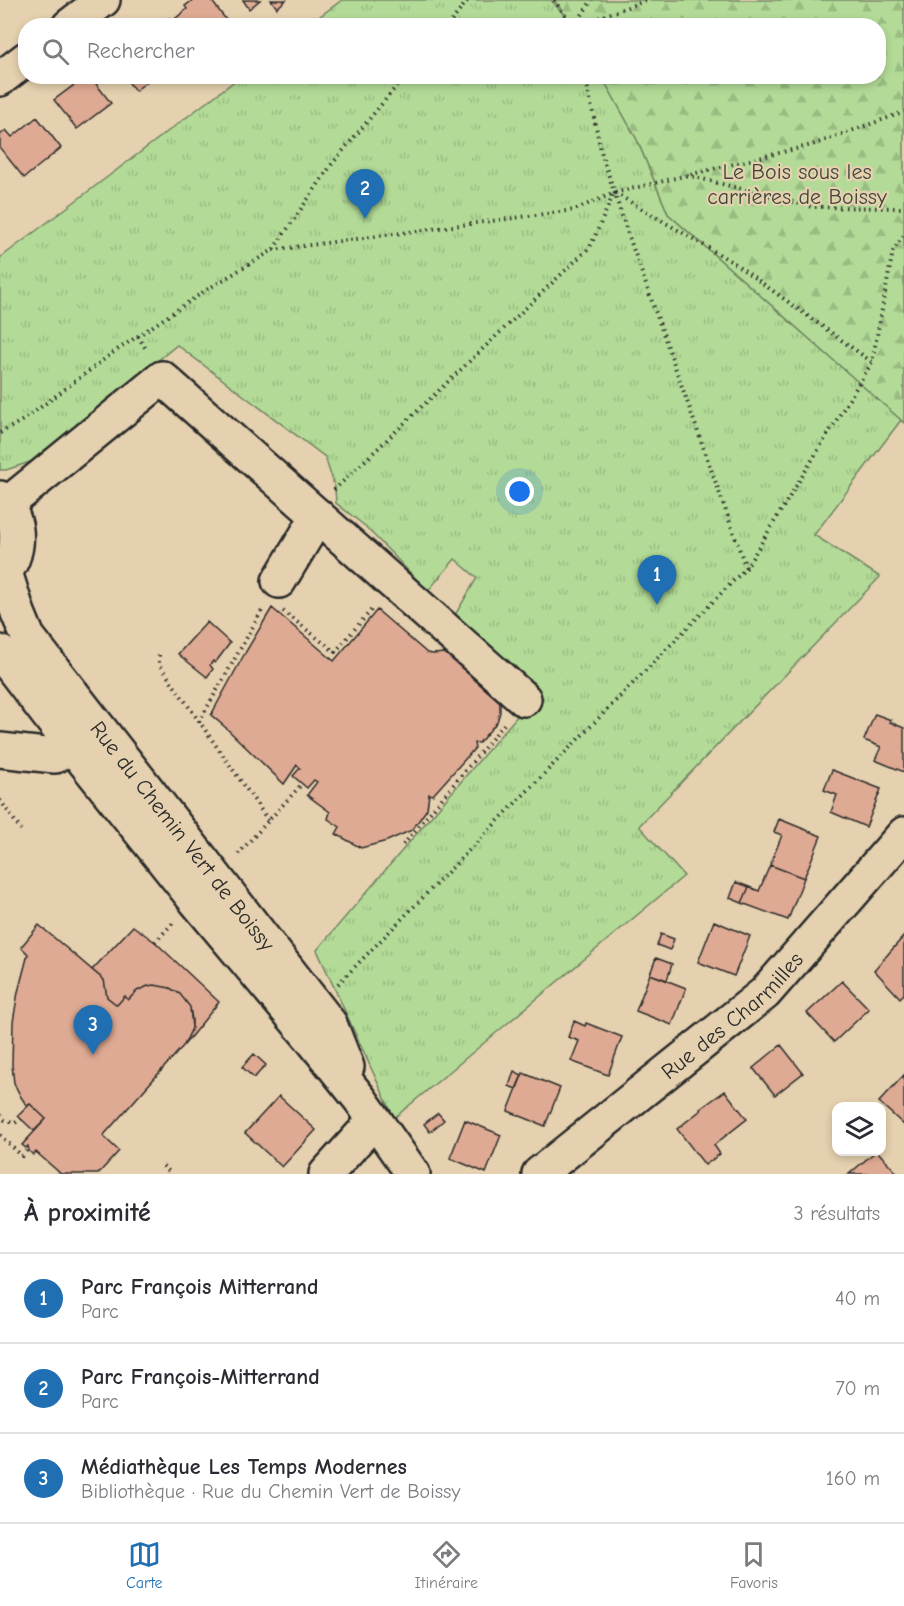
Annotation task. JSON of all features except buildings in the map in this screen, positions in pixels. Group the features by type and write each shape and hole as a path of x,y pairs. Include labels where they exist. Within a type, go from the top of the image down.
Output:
{"street":[{"path":"79,18 103,0"},
{"path":"0,79 18,65"},
{"path":"3,574 14,555 17,537 14,519 2,500 16,497 162,378 524,699"},
{"path":"274,590 318,516"},
{"name":"Rue du Chemin Vert de Boissy","path":"3,574 28,637 330,1024 367,1110"},
{"name":"Rue du Chemin Vert de Boissy","path":"0,652 205,913 310,1036 413,1174"},
{"path":"0,750 55,756 72,746"},
{"name":"Rue des Charmilles","path":"539,1174 765,993 901,842"},
{"path":"326,1174 367,1110"}],"path":[{"path":"454,18 468,0"},
{"path":"554,0 569,18"},
{"path":"580,18 592,0"},
{"path":"597,18 647,0"},
{"path":"273,250 332,164 398,84"},
{"path":"587,84 602,155 614,192 746,568"},
{"path":"0,433 25,419 114,352 208,289 273,250 574,210 614,192 812,145 904,112"},
{"path":"686,175 812,207 904,208"},
{"path":"614,192 734,263 872,362"},
{"path":"318,516 335,488 590,247 614,192"},
{"path":"316,1005 746,568 872,362 893,251 904,235"},
{"path":"199,722 274,590 335,652 394,584"},
{"path":"159,655 159,664 268,820"},
{"path":"403,845 524,699"},
{"path":"0,800 21,830"},
{"path":"0,1115 4,1120 15,1123 21,1119"},
{"path":"0,1124 4,1120"},
{"path":"0,1135 22,1156 29,1148"},
{"path":"163,1166 172,1174"}],"green space":[{"path":"342,0 551,0 567,18 318,18"},
{"name":"Le Bois sous les carrières de Boissy","path":"554,0 904,0 904,423 668,214 637,140 606,84 886,84 886,18 568,18"},
{"path":"231,84 606,84 637,140 668,214 901,420 814,535 880,577 639,826 684,876 394,1118 317,950 536,694 452,620 477,578 455,559 428,591 365,526 336,503 335,488 325,457 177,345 36,460 0,470 0,258"}],"place":[{"name":"Parc François-Mitterrand","path":"365,219"},
{"name":"Parc François Mitterrand","path":"657,605"},
{"name":"Médiathèque Les Temps Modernes","path":"93,1055"}]}
